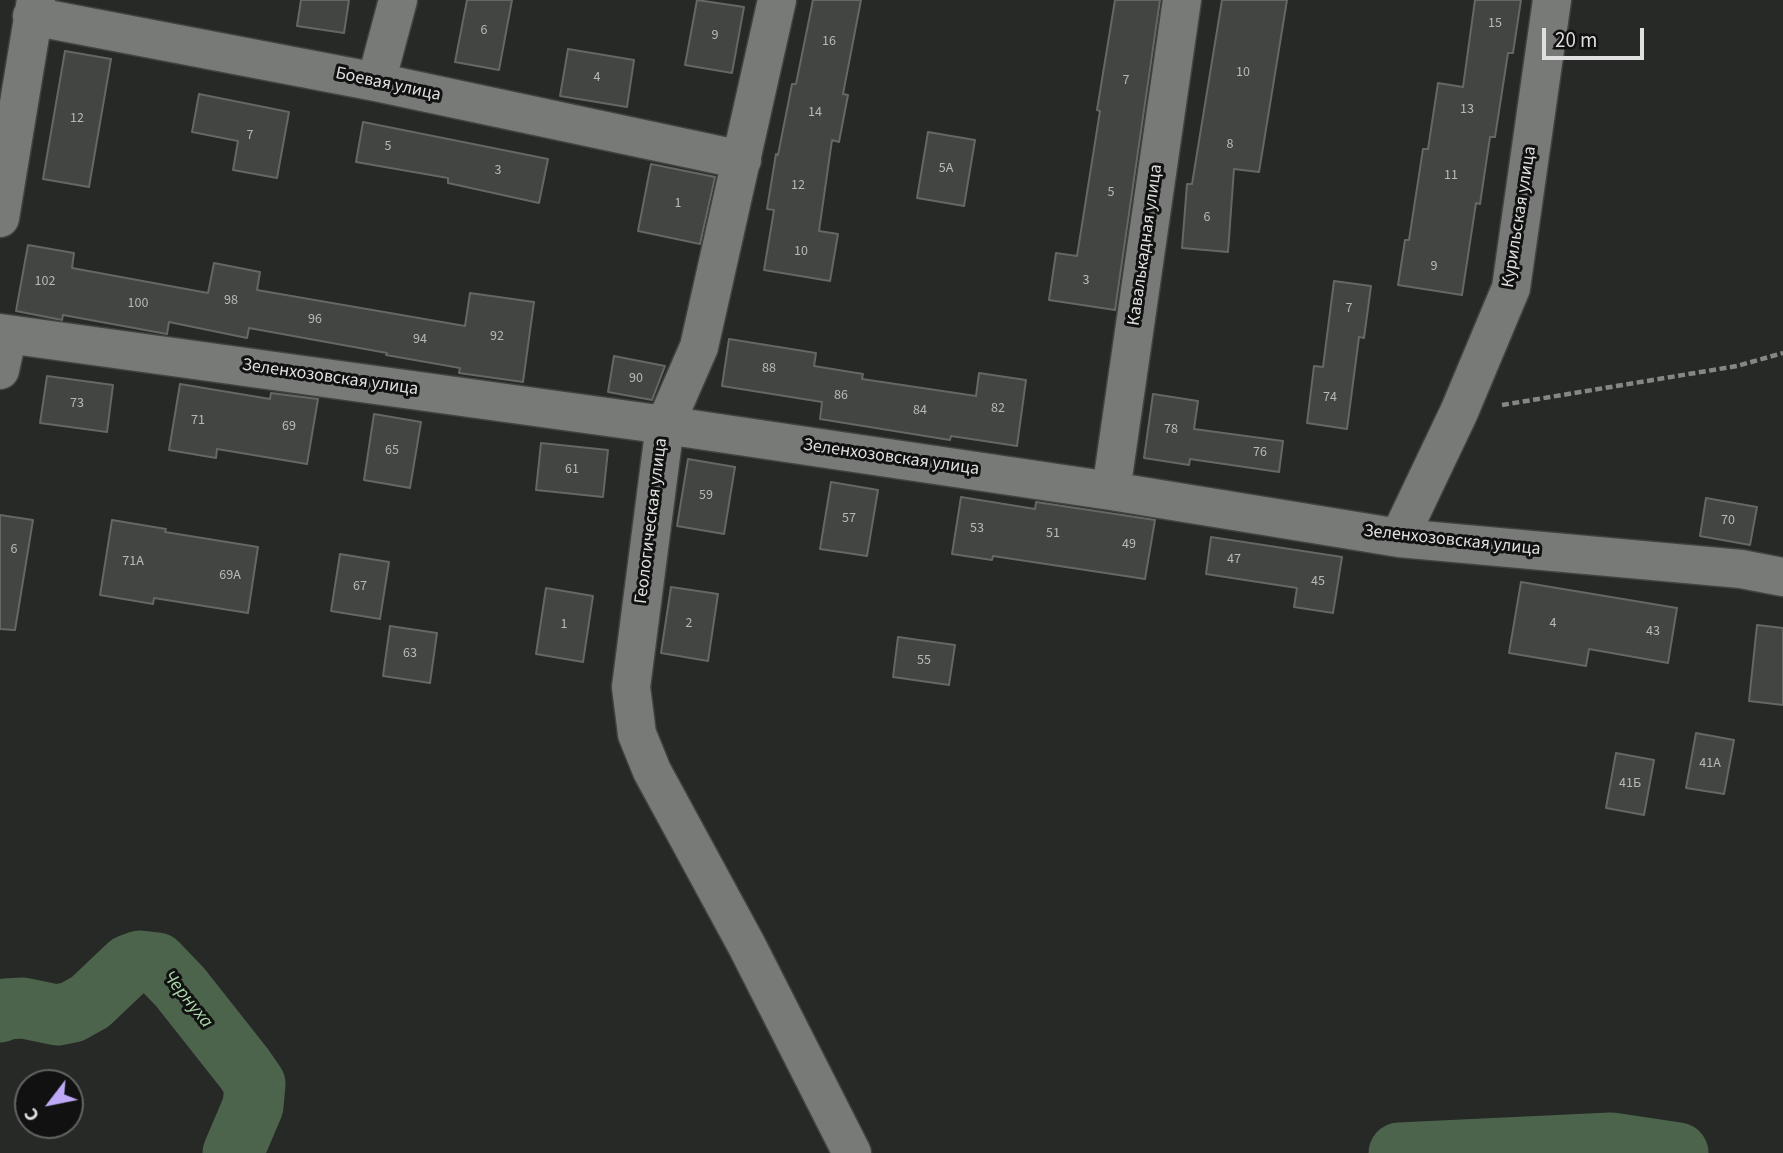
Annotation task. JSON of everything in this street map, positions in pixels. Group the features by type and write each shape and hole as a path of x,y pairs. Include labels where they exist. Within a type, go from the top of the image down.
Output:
{"street":[{"path":"376,82 398,0"},
{"name":"Геологическая улица","path":"778,0 699,347 665,425 631,687 637,734 652,771 747,946 852,1153"},
{"name":"Кавалькадная улица","path":"1111,491 1181,0"},
{"name":"Курильская улица","path":"1399,538 1459,412 1511,288 1552,0"},
{"path":"0,218 12,58 34,8"},
{"name":"Боевая улица","path":"34,8 742,160"},
{"path":"0,370 4,333"},
{"name":"Зеленхозовская улица","path":"4,333 665,425 1111,491 1399,538 1741,569 1783,577"}],"path":[{"path":"1459,412 1737,366 1783,353"}],"building":[{"path":"301,0 349,0 344,33 297,26"},
{"path":"467,0 512,0 499,70 455,62"},
{"path":"697,0 744,7 732,73 685,65"},
{"path":"813,0 861,0 843,94 848,95 839,142 832,140 819,231 838,234 830,281 764,270 774,210 767,209 776,154 778,155 792,84 796,84"},
{"path":"1115,0 1160,0 1115,310 1049,300 1056,253 1077,256"},
{"path":"1222,0 1287,0 1259,172 1234,169 1228,252 1182,248 1187,184 1192,184"},
{"path":"1475,0 1521,0 1513,53 1508,53 1495,137 1490,137 1480,204 1476,203 1462,295 1398,285 1405,240 1409,240 1423,149 1428,149 1438,83 1463,87"},
{"path":"568,49 634,60 627,107 560,96"},
{"path":"65,51 111,59 89,187 43,179"},
{"path":"199,94 289,112 277,178 233,170 238,141 192,132"},
{"path":"363,122 548,159 539,203 448,183 448,178 356,162"},
{"path":"928,132 975,140 964,206 917,198"},
{"path":"651,164 715,177 700,244 638,231"},
{"path":"28,245 74,253 72,268 208,293 214,263 260,272 257,290 465,326 470,293 534,302 523,382 459,373 460,368 249,328 247,338 169,322 167,334 63,315 62,320 16,311"},
{"path":"1334,281 1371,286 1364,338 1359,337 1347,429 1307,423 1314,366 1323,367"},
{"path":"729,339 816,353 814,366 863,374 862,379 976,396 979,373 1026,380 1017,446 951,436 950,440 820,419 822,402 722,386"},
{"path":"614,356 665,366 652,400 608,392"},
{"path":"47,376 113,385 107,432 40,423"},
{"path":"180,384 270,399 271,393 318,399 307,464 217,449 216,458 169,450"},
{"path":"1153,394 1198,401 1194,429 1283,441 1279,472 1190,459 1189,465 1144,458"},
{"path":"374,414 421,422 410,488 364,480"},
{"path":"541,443 608,450 603,497 536,490"},
{"path":"688,459 735,467 724,534 677,526"},
{"path":"831,482 878,490 867,556 820,549"},
{"path":"961,497 1035,509 1036,502 1155,520 1145,579 993,556 992,560 952,554"},
{"path":"1706,498 1757,507 1750,545 1700,536"},
{"path":"0,515 33,520 15,630 0,629"},
{"path":"112,520 166,529 165,532 258,547 248,613 154,598 153,604 100,595"},
{"path":"1211,537 1342,557 1333,613 1294,607 1297,588 1206,574"},
{"path":"340,554 389,562 380,619 331,611"},
{"path":"1521,582 1677,608 1668,663 1589,649 1586,666 1509,653"},
{"path":"671,587 718,594 708,661 661,653"},
{"path":"546,588 593,596 583,662 536,654"},
{"path":"1757,625 1783,628 1783,705 1749,701"},
{"path":"390,626 437,633 430,683 383,676"},
{"path":"898,637 955,645 949,685 893,677"},
{"path":"1696,733 1734,740 1724,794 1686,788"},
{"path":"1616,753 1654,760 1644,815 1606,808"}],"waterway":[{"name":"Чернуха","path":"0,1012 23,1008 57,1015 72,1012 90,1002 129,965 140,961 157,963 180,987 255,1084 253,1106 233,1153"},
{"path":"1399,1153 1611,1143 1678,1153"}]}
